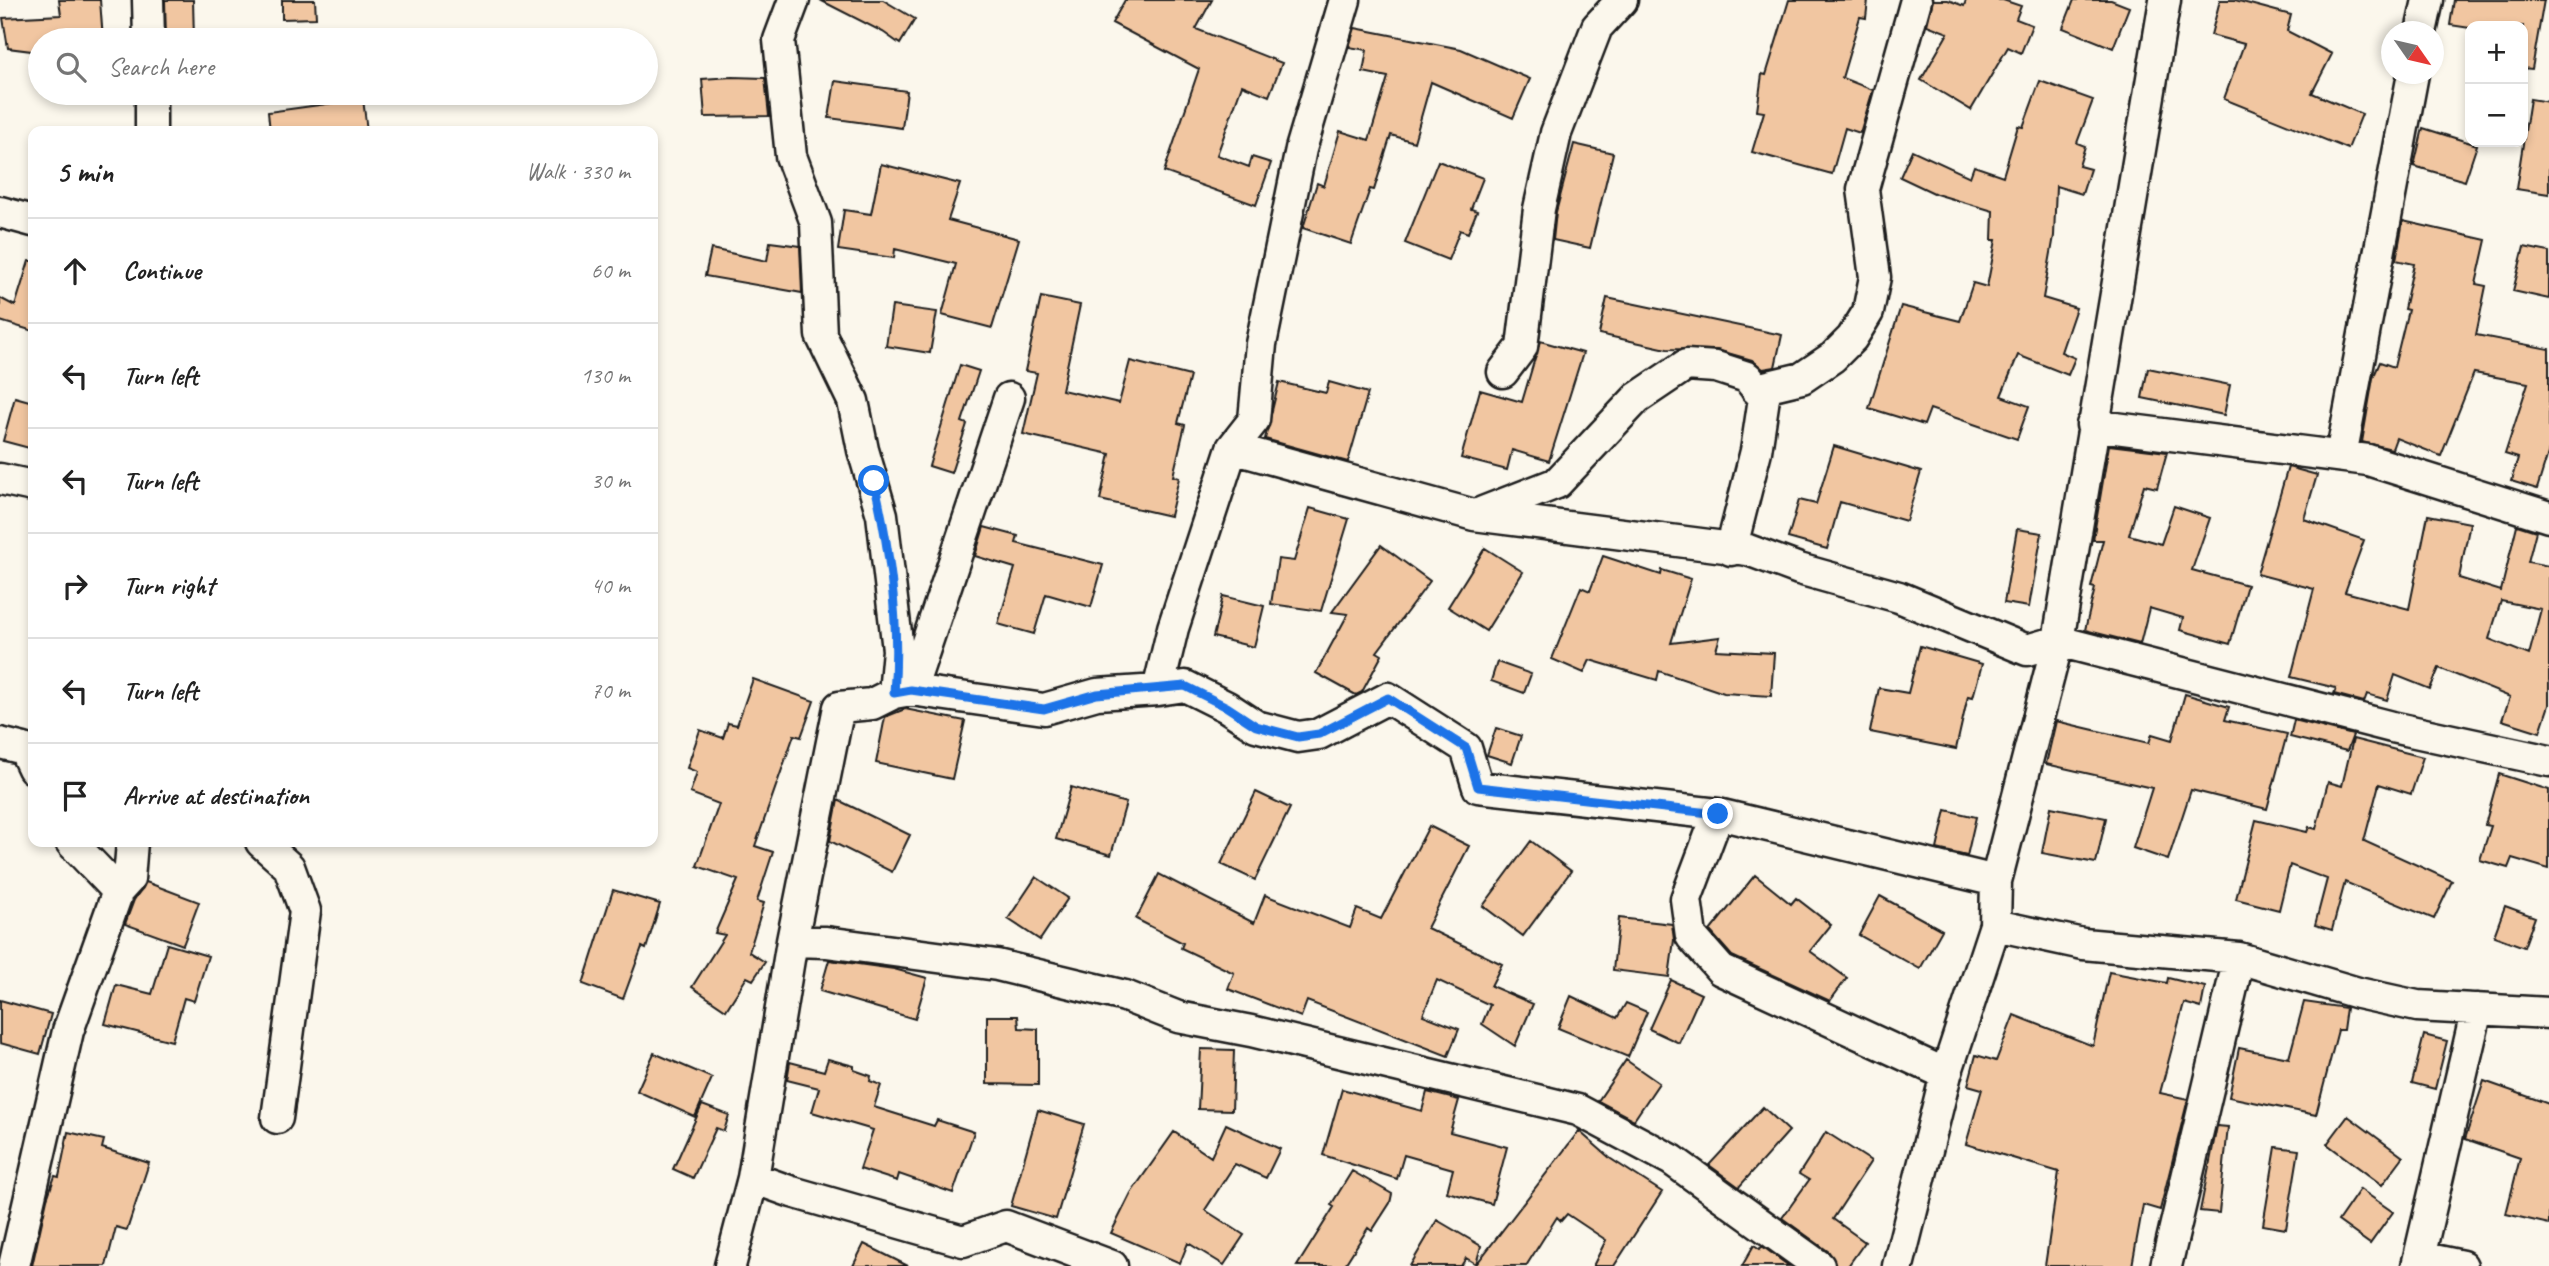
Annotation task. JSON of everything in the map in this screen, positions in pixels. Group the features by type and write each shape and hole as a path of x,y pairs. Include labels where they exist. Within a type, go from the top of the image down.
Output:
{"street":[{"path":"148,0 149,28"},
{"path":"794,0 779,40 791,156 816,223 821,335 853,401 863,450 882,514 903,692"},
{"path":"1157,690 1173,628 1232,448 1254,420 1261,344 1301,149 1345,0"},
{"path":"1503,372 1522,347 1539,209 1556,133 1597,27 1622,0"},
{"path":"1756,389 1802,378 1852,338 1868,312 1875,277 1863,189 1916,0"},
{"path":"1898,1266 1946,1074 1995,925 1996,881 2057,641 2165,0"},
{"path":"2423,21 2428,0"},
{"path":"2341,456 2385,210 2411,84"},
{"path":"151,105 151,126"},
{"path":"0,212 28,220"},
{"path":"1474,515 1557,483 1637,398 1686,365 1716,367 1747,377 1764,398 1756,451 1731,550"},
{"path":"903,692 1009,398"},
{"path":"2092,425 2341,456 2389,466 2549,517"},
{"path":"1232,448 1474,515 1731,550 1748,550 1799,569 1899,597 2027,650 2057,641 2392,727 2549,761"},
{"path":"0,478 28,485"},
{"path":"730,1266 753,1178 792,942 839,707 872,704 903,692 1044,709 1097,694 1185,686 1227,707 1256,726 1298,737 1319,734 1388,698 1466,748 1478,787 1718,814 1996,881"},
{"path":"1718,814 1686,899 1691,936 1721,970 1946,1074"},
{"path":"76,847 118,891"},
{"path":"14,1266 68,1031 118,891 130,879 132,847"},
{"path":"267,847 289,867 305,911 277,1118"},
{"path":"1995,925 2083,944 2239,958 2358,993 2417,1006 2549,1013"},
{"path":"792,942 826,942 997,965 1125,996 1178,1017 1251,1031 1578,1110 1672,1160 1819,1266"},
{"path":"2166,1266 2239,958"},
{"path":"2462,1266 2418,1261 2437,1190 2477,1009"},
{"path":"753,1178 792,1192 963,1241 1006,1226 1112,1266"}],"building":[{"path":"59,0 100,0 102,28 28,28 28,50 8,48 3,18 61,15"},
{"path":"165,0 193,0 194,28 166,28"},
{"path":"282,0 315,0 316,18 282,19"},
{"path":"820,0 883,0 915,19 900,44 883,32"},
{"path":"1125,0 1212,0 1196,29 1282,63 1269,96 1242,85 1217,155 1249,167 1252,157 1271,163 1256,205 1164,172 1199,69 1112,23"},
{"path":"1789,0 1868,0 1866,18 1860,17 1842,78 1873,90 1860,133 1845,128 1832,174 1752,152 1764,112 1757,111 1762,74 1766,75"},
{"path":"1933,0 1948,0 1964,6 1966,0 2003,0 2021,6 2016,19 2032,25 2021,53 2008,47 1971,110 1921,80 1948,33 1927,25"},
{"path":"2074,0 2111,0 2129,7 2113,48 2063,28"},
{"path":"2220,0 2235,0 2291,15 2287,31 2332,54 2312,93 2362,114 2348,149 2224,99 2244,44 2211,35"},
{"path":"2454,0 2544,0 2532,69 2528,69 2528,21 2465,21 2465,27 2450,25"},
{"path":"1355,28 1461,49 1530,79 1513,118 1431,82 1414,142 1391,135 1374,190 1370,189 1351,244 1303,228 1317,183 1324,186 1340,131 1369,140 1388,77 1363,72 1367,50 1349,47"},
{"path":"765,78 769,116 705,117 702,79"},
{"path":"835,81 907,91 902,128 829,118"},
{"path":"2040,81 2093,100 2077,143 2085,146 2079,166 2090,169 2082,194 2056,186 2054,236 2043,298 2076,308 2061,352 2075,358 2068,375 2018,355 2001,396 2029,406 2017,439 1930,409 1924,425 1869,408 1901,306 1960,321 1973,283 1987,287 1996,240 1992,240 1993,211 1936,194 1900,177 1912,150 1970,177 1974,166 2003,176 2018,126 2023,127"},
{"path":"2530,99 2549,102 2549,194 2516,189 2523,147 2528,147"},
{"path":"319,105 364,105 366,126 269,126 268,112"},
{"path":"2423,128 2465,141 2465,147 2476,147 2465,181 2414,166"},
{"path":"1574,144 1613,153 1590,248 1553,240 1556,212"},
{"path":"1438,161 1483,178 1471,209 1477,211 1468,233 1460,230 1448,260 1405,243"},
{"path":"881,164 960,184 948,220 1019,239 992,328 942,315 956,264 895,249 894,258 838,250 844,210 871,214"},
{"path":"2403,221 2486,240 2476,284 2486,286 2476,335 2549,349 2549,450 2537,489 2511,481 2518,458 2505,454 2528,383 2474,373 2441,456 2396,438 2392,449 2362,442 2373,378 2380,362 2394,367 2408,310 2404,309 2414,264 2396,260"},
{"path":"770,242 800,246 802,293 705,276 711,249 767,261"},
{"path":"2524,247 2549,252 2549,299 2513,291"},
{"path":"28,264 28,329 0,321 0,298 15,306"},
{"path":"1041,297 1080,305 1062,390 1119,403 1130,361 1190,376 1178,423 1185,425 1173,476 1179,478 1170,516 1100,500 1110,454 1023,434 1037,373 1025,371"},
{"path":"1607,298 1782,335 1775,367 1763,369 1752,360 1717,350 1667,349 1599,334"},
{"path":"892,306 937,312 930,353 886,346"},
{"path":"1540,341 1583,353 1549,461 1512,450 1507,470 1461,458 1480,390 1522,402"},
{"path":"960,365 979,371 962,422 967,424 951,473 929,466"},
{"path":"2148,368 2230,385 2224,415 2142,398"},
{"path":"1279,382 1326,393 1329,382 1368,393 1348,462 1265,439"},
{"path":"15,397 28,401 28,448 3,441"},
{"path":"2109,445 2167,452 2157,488 2144,485 2129,535 2161,544 2174,506 2210,518 2192,570 2247,585 2230,644 2180,630 2183,618 2149,608 2140,644 2085,630 2095,588 2091,587 2103,540 2093,540"},
{"path":"1834,446 1921,472 1906,521 1840,502 1827,549 1788,538 1799,500 1816,504"},
{"path":"2288,467 2317,475 2304,519 2364,540 2345,592 2409,609 2428,515 2470,523 2459,578 2501,591 2517,525 2536,531 2528,562 2549,566 2549,705 2540,732 2502,720 2510,697 2439,668 2430,689 2395,675 2387,700 2367,694 2364,702 2334,694 2336,688 2291,677 2314,589 2257,574","holes":["2501,601 2541,609 2529,655 2489,639"]},
{"path":"1310,508 1349,519 1321,611 1271,604 1278,559 1294,561"},
{"path":"984,527 1018,536 1016,543 1103,565 1091,607 1046,594 1034,634 998,624 1015,568 975,556"},
{"path":"2017,529 2042,533 2029,607 2004,603"},
{"path":"1381,545 1430,581 1377,652 1382,655 1362,692 1356,695 1316,673 1348,614 1332,612"},
{"path":"1485,548 1523,572 1486,631 1448,607"},
{"path":"1603,556 1661,575 1662,570 1691,579 1671,643 1720,637 1716,650 1774,653 1771,696 1724,693 1659,671 1657,680 1590,660 1584,673 1552,659 1581,587 1590,591"},
{"path":"1223,596 1264,606 1254,647 1213,637"},
{"path":"1920,646 1982,664 1973,697 1968,696 1956,749 1870,732 1879,688 1908,693"},
{"path":"1497,662 1531,674 1524,693 1491,681"},
{"path":"753,679 814,701 801,737 794,735 755,846 773,852 757,901 764,903 749,952 765,962 753,980 747,977 726,1010 692,987 725,935 715,933 738,880 697,866 719,804 690,793 697,772 687,768 700,730 723,738 728,723 737,725"},
{"path":"2185,694 2229,707 2225,720 2287,734 2267,809 2191,790 2168,860 2133,848 2152,788 2046,764 2056,721 2149,743 2152,734 2172,740"},
{"path":"905,709 965,721 952,779 876,763 885,717"},
{"path":"2294,720 2353,735 2347,751 2290,737"},
{"path":"1496,728 1521,736 1512,763 1487,755"},
{"path":"2353,739 2423,757 2411,794 2379,784 2364,841 2452,881 2434,919 2345,882 2332,930 2315,925 2327,879 2290,865 2279,910 2236,899 2256,820 2307,832 2309,827 2316,829 2328,782 2342,786"},
{"path":"2499,774 2549,790 2549,869 2512,858 2508,868 2480,860 2491,826 2485,825"},
{"path":"1071,787 1126,803 1111,855 1056,839"},
{"path":"1256,792 1290,808 1255,880 1221,864"},
{"path":"838,800 910,835 892,872 830,841"},
{"path":"2051,807 2106,818 2096,863 2042,853"},
{"path":"1946,810 1976,817 1967,856 1937,849"},
{"path":"1429,826 1469,846 1427,928 1502,964 1491,986 1533,1004 1515,1046 1482,1024 1490,1005 1437,980 1423,1015 1459,1029 1448,1056 1307,1001 1301,1017 1228,989 1234,973 1181,948 1183,943 1136,919 1159,874 1254,923 1265,895 1350,928 1357,909 1381,919"},
{"path":"1531,841 1571,871 1523,936 1483,906"},
{"path":"1755,875 1791,904 1796,898 1831,925 1810,951 1847,978 1830,1001 1732,956 1710,931"},
{"path":"1036,877 1068,898 1040,940 1008,919"},
{"path":"146,882 199,902 183,945 125,924 134,900"},
{"path":"613,890 660,904 646,949 642,947 623,999 583,984"},
{"path":"1880,896 1942,930 1920,969 1859,935"},
{"path":"2505,906 2535,917 2524,947 2494,936"},
{"path":"1619,918 1672,924 1674,940 1669,977 1613,970"},
{"path":"167,944 208,956 194,1001 184,998 172,1041 105,1024 116,985 152,994"},
{"path":"829,960 894,969 927,978 915,1019 820,991"},
{"path":"2109,972 2167,983 2168,978 2205,987 2201,1008 2184,1003 2160,1093 2188,1099 2160,1210 2143,1205 2132,1266 2045,1266 2059,1172 1966,1144 1982,1089 1968,1085 1976,1055 1996,1061 2014,1015 2093,1046"},
{"path":"1671,980 1701,994 1679,1043 1649,1029"},
{"path":"1571,996 1617,1018 1626,1003 1647,1012 1628,1057 1558,1028"},
{"path":"0,1000 51,1014 40,1054 0,1043"},
{"path":"2304,1002 2346,1008 2343,1030 2338,1030 2316,1115 2229,1097 2239,1048 2289,1058"},
{"path":"987,1016 1018,1016 1019,1028 1038,1029 1038,1085 987,1084"},
{"path":"2424,1035 2447,1041 2435,1089 2412,1083"},
{"path":"1201,1049 1234,1050 1232,1110 1198,1109"},
{"path":"654,1053 712,1078 695,1117 637,1091"},
{"path":"828,1059 854,1066 854,1070 871,1076 870,1081 881,1085 874,1107 934,1126 937,1120 974,1132 953,1193 899,1174 897,1181 860,1169 873,1130 812,1112 819,1088 787,1080 790,1062 824,1071"},
{"path":"1626,1060 1659,1083 1634,1120 1598,1101"},
{"path":"2484,1081 2549,1104 2549,1224 2506,1214 2520,1158 2465,1139"},
{"path":"1342,1089 1422,1111 1427,1092 1459,1100 1450,1132 1507,1147 1492,1204 1447,1192 1453,1169 1404,1155 1397,1179 1323,1155"},
{"path":"702,1105 729,1115 724,1131 716,1128 693,1178 673,1169"},
{"path":"1763,1107 1789,1131 1739,1187 1709,1165"},
{"path":"1038,1110 1084,1124 1056,1219 1011,1206"},
{"path":"2348,1116 2403,1157 2382,1185 2327,1144"},
{"path":"1226,1124 1280,1149 1266,1178 1235,1164 1205,1210 1244,1235 1224,1265 1188,1243 1180,1263 1111,1233 1131,1193 1174,1132 1211,1157"},
{"path":"2217,1126 2228,1127 2219,1213 2200,1211"},
{"path":"1579,1131 1611,1159 1662,1192 1614,1266 1593,1266 1606,1240 1567,1214 1561,1221 1557,1217 1526,1266 1475,1266"},
{"path":"68,1132 104,1140 102,1148 149,1163 127,1230 116,1227 106,1266 32,1266 47,1199 55,1176 59,1177"},
{"path":"1826,1132 1871,1161 1833,1219 1865,1242 1848,1266 1836,1266 1829,1252 1782,1218 1809,1180 1799,1174"},
{"path":"2276,1147 2299,1150 2286,1229 2263,1225"},
{"path":"1352,1171 1392,1194 1390,1203 1372,1231 1368,1228 1344,1266 1297,1266 1334,1207 1331,1205"},
{"path":"2360,1189 2393,1212 2370,1244 2338,1221"},
{"path":"1437,1220 1481,1246 1476,1264 1466,1258 1461,1266 1410,1266"},
{"path":"864,1244 908,1266 853,1266"},
{"path":"1754,1245 1760,1249 1762,1246 1789,1266 1742,1266"}],"route":[{"path":"874,481 882,514 898,650 894,693 911,690 1044,709 1097,694 1185,686 1227,707 1256,726 1298,737 1319,734 1388,698 1466,748 1478,787 1718,814"}]}
